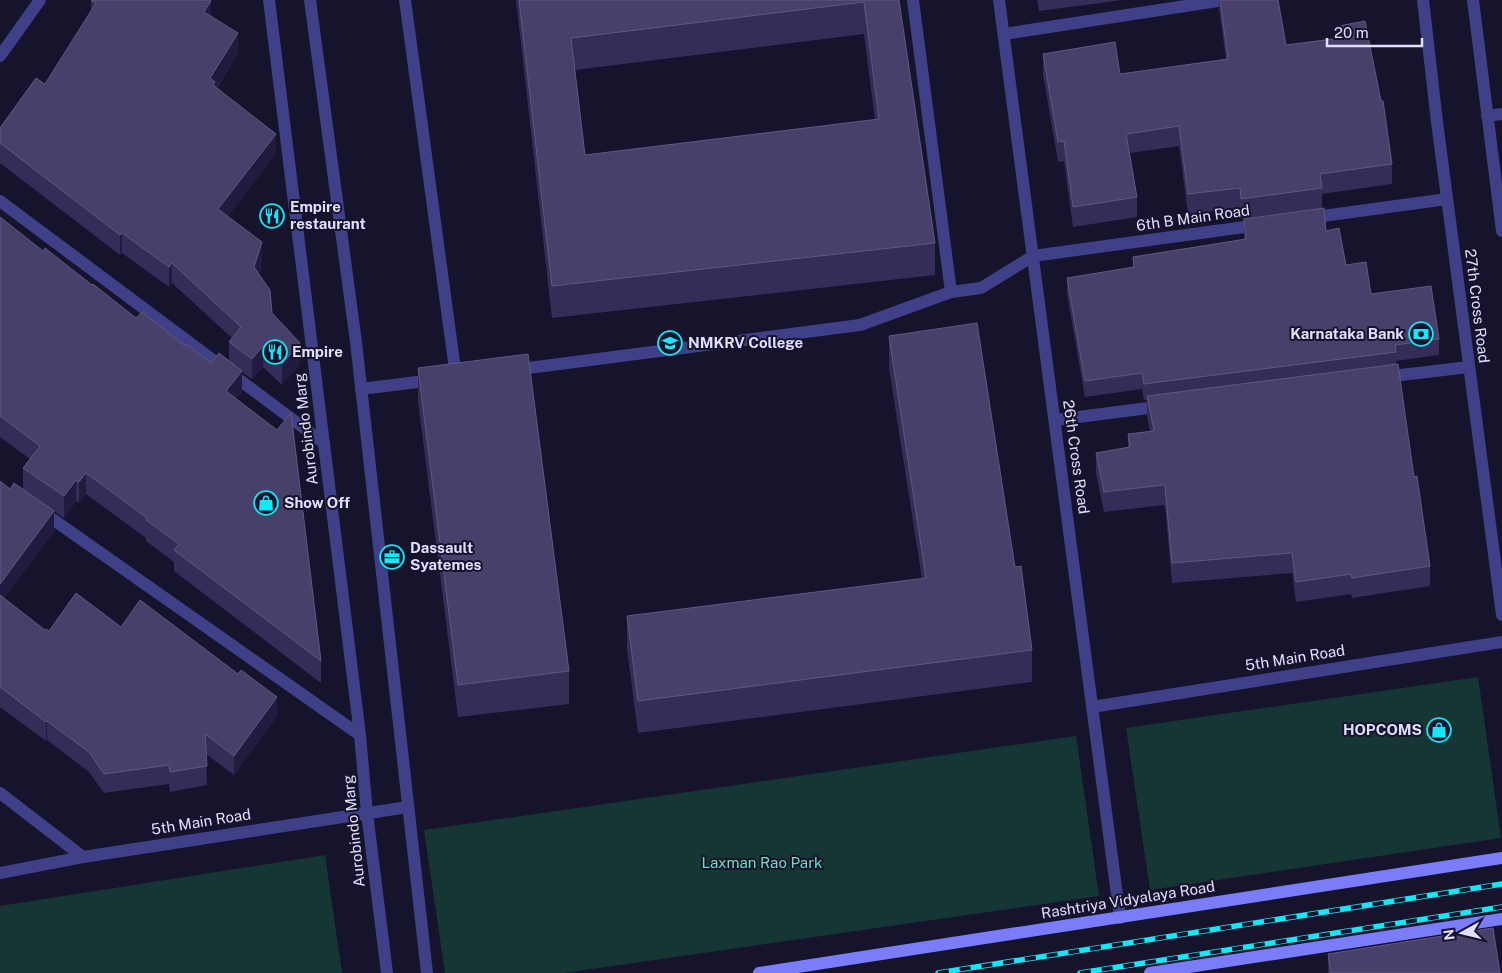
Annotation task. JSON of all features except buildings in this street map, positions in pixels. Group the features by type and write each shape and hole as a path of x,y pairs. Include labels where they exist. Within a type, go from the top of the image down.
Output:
{"main road":[{"name":"Rashtriya Vidyalaya Road","path":"759,973 1502,858"},
{"path":"1150,973 1502,919"}],"street":[{"path":"0,56 40,0"},
{"name":"Aurobindo Marg","path":"269,0 319,394 360,735 367,813 386,973"},
{"path":"310,0 362,389 427,973"},
{"path":"362,389 461,376 406,0"},
{"path":"913,0 951,292"},
{"name":"26th Cross Road","path":"999,0 1120,918"},
{"path":"1004,34 1224,0"},
{"name":"27th Cross Road","path":"1423,0 1468,366 1502,615"},
{"path":"1473,0 1502,231"},
{"path":"1487,116 1502,114"},
{"path":"1299,220 1447,199"},
{"path":"0,201 324,443"},
{"name":"6th B Main Road","path":"1033,256 1270,224"},
{"path":"496,372 860,325 951,292 981,288 1033,256"},
{"path":"1370,379 1468,366"},
{"path":"1055,420 1173,405"},
{"path":"33,506 360,735"},
{"name":"5th Main Road","path":"1092,707 1502,642"},
{"path":"0,793 83,857"},
{"name":"5th Main Road","path":"0,873 83,857 408,807"}],"green space":[{"path":"1478,677 1501,838 1150,890 1126,728"},
{"name":"Laxman Rao Park","path":"1076,736 1099,896 564,973 445,973 424,830"},
{"path":"325,855 342,973 0,973 0,906"}],"railway":[{"path":"938,973 1502,884"},
{"path":"1080,973 1502,907"}],"place":[{"name":"Empire restaurant","path":"272,216"},
{"name":"Karnataka Bank","path":"1421,334"},
{"name":"NMKRV College","path":"670,343"},
{"name":"Empire","path":"275,352"},
{"name":"Show Off","path":"266,503"},
{"name":"Dassault Syatemes","path":"392,557"},
{"name":"HOPCOMS","path":"1439,730"}]}
